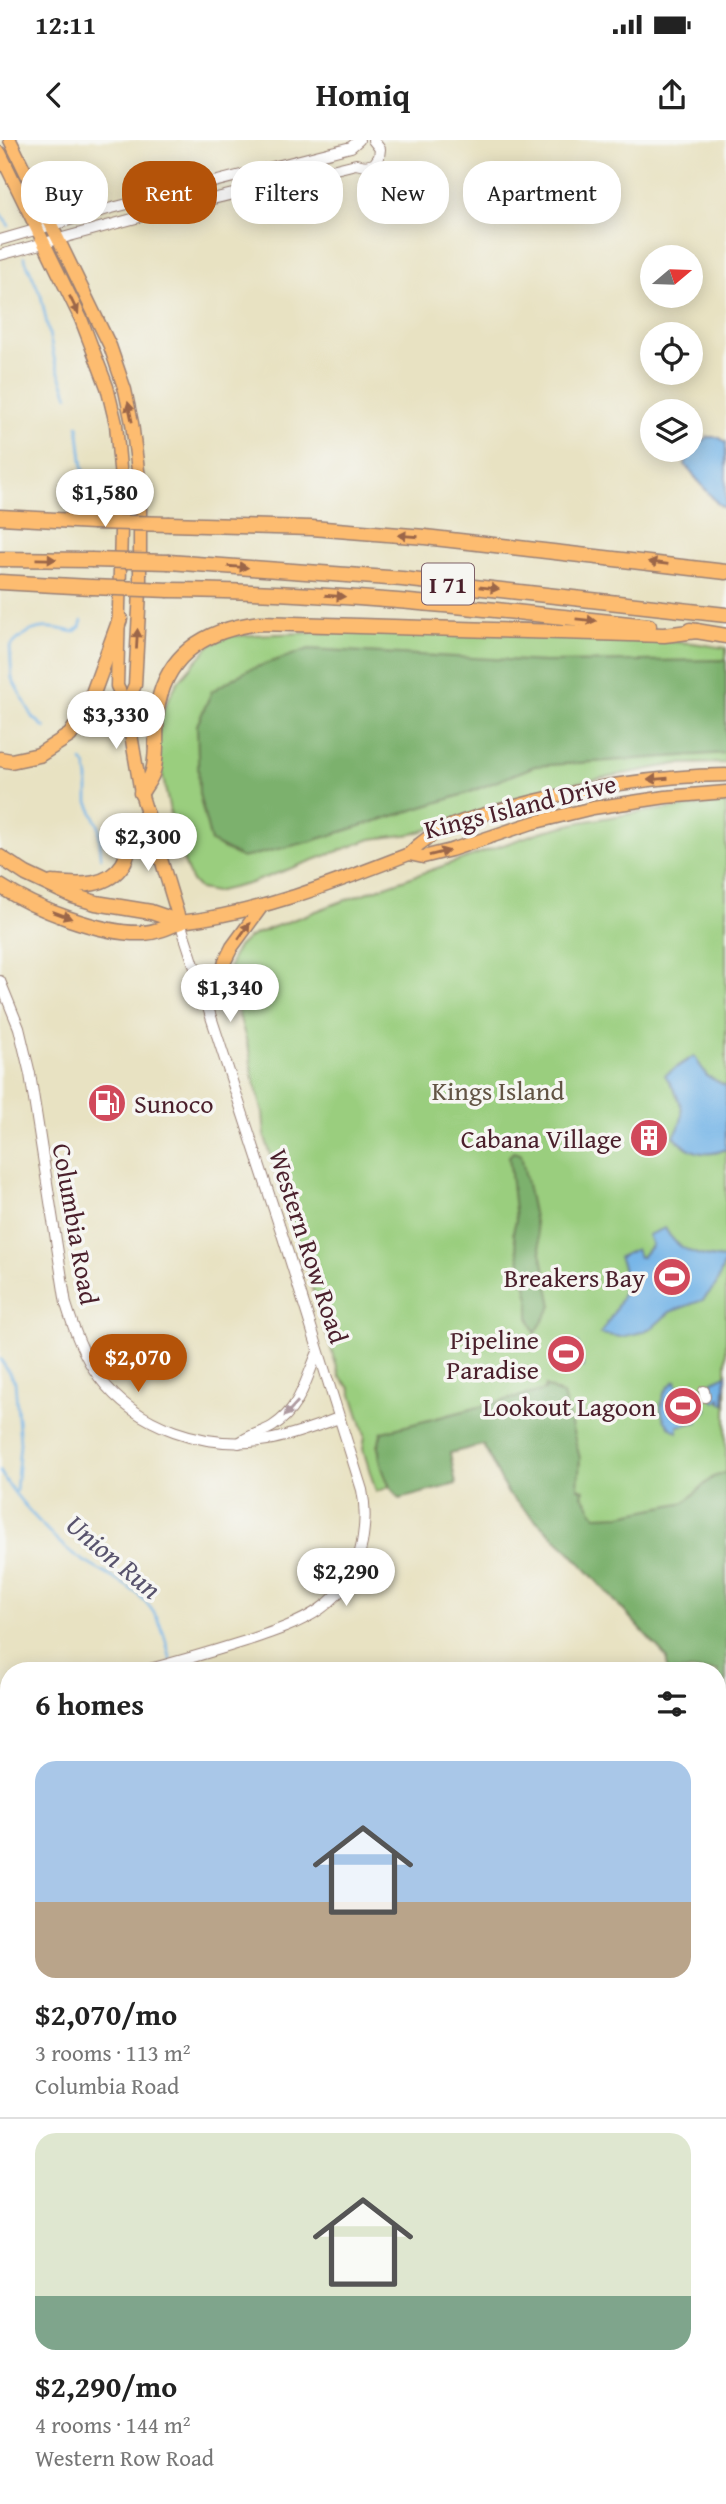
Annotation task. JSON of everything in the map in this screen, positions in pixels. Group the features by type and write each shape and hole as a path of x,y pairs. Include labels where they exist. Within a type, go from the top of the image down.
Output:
{"highway":[{"path":"0,508 23,517"},
{"name":"I 71","path":"0,517 312,528 604,556 726,572"},
{"name":"I 71","path":"0,559 169,562 402,579 726,615"},
{"path":"0,582 169,590 247,590 334,596 726,636"},
{"path":"0,759 11,761 38,755 70,735 81,722 88,707 120,618"},
{"path":"141,793 153,774 158,704 172,670 182,655 197,643 213,633 233,626 260,623 664,635 697,631"},
{"path":"47,883 79,886 105,880 124,863 133,834 147,814"},
{"path":"0,857 26,874 73,896 96,903 151,912 180,922"},
{"path":"0,887 47,910 103,928 143,933 180,922"}],"main road":[{"name":"Western Row Road","path":"10,140 110,346 125,390 132,423 140,486 140,592 135,685 126,705"},
{"name":"Western Row Road","path":"0,153 81,319 107,387 116,424 122,490 117,686 126,705 141,793 180,922"},
{"name":"Kings Island Drive","path":"409,854 418,844 452,825 569,792 636,780 726,775"},
{"name":"Kings Island Drive","path":"180,922 214,918 262,906 409,854 433,854 532,823 604,806 726,792"},
{"path":"205,998 221,978 222,967 232,947 262,906"}],"street":[{"path":"0,240 351,147 359,140"},
{"path":"0,255 272,184 356,164 374,164 380,149 373,140"},
{"name":"Western Row Road","path":"176,1662 303,1620 331,1601 352,1574 359,1559 365,1508 339,1418 180,922"},
{"name":"Columbia Road","path":"0,981 19,1028 30,1074 66,1304 75,1334 100,1377 121,1401 138,1413 187,1436 239,1443 270,1440 339,1418"},
{"path":"239,1443 248,1435 271,1428 282,1420 300,1399 318,1352"}],"green space":[{"path":"378,630 693,643 726,648 726,763 677,764 569,784 413,834 371,839 248,884 215,892 200,889 191,880 176,841 156,743 160,715 177,683 210,645 231,636"},
{"path":"309,649 545,662 726,660 726,753 535,766 465,794 312,841 242,858 211,842 199,794 197,725 212,691 248,670"},
{"name":"Kings Island","path":"726,804 726,1506 567,1548 535,1395 377,1445 389,1487 376,1492 363,1449 365,1435 350,1388 340,1377 265,1137 263,1113 252,1074 250,1054 228,976 232,958 238,947 258,933 540,832 641,812"},
{"path":"513,1152 521,1154 552,1306 535,1334 529,1317 529,1298 513,1232 516,1220 509,1156"},
{"path":"545,1386 563,1395 580,1458 578,1488 584,1490 582,1495 596,1516 621,1515 685,1502 713,1477 726,1473 726,1662 667,1662 667,1658 571,1553 508,1494 483,1445 450,1453 456,1484 400,1499 390,1485 380,1459 382,1432 545,1390"},
{"path":"726,1630 726,1662 720,1662"}],"water":[{"path":"707,437 718,437 726,442 726,509 717,503 685,465 686,462 703,462 703,441"},
{"path":"694,1056 707,1076 726,1086 726,1149 719,1152 692,1150 674,1136 682,1120 681,1105 665,1075"},
{"name":"Breakers Bay","path":"665,1228 683,1248 708,1257 726,1259 716,1285 703,1300 670,1312 653,1327 642,1332 621,1337 600,1334 617,1307 624,1288 625,1278 619,1257 636,1249 639,1257 642,1257 652,1245 648,1235"},
{"name":"Pipeline Paradise","path":"578,1343 584,1367 562,1370 560,1360 553,1360 551,1350"},
{"name":"Lookout Lagoon","path":"726,1375 724,1404 720,1402 720,1398 715,1402 711,1396 703,1397 707,1410 702,1414 695,1411 699,1414 698,1422 678,1426 678,1432 671,1428 662,1415 661,1407 669,1386 676,1381 678,1388 694,1386 701,1391 709,1389 713,1381"}],"waterway":[{"name":"Union Run","path":"0,213 9,226"},
{"path":"24,257 41,296 55,362 68,396"},
{"name":"Union Run","path":"78,425 84,477"},
{"name":"Union Run","path":"45,728 33,717 12,679 10,647 32,630 55,628 74,632 82,621"},
{"name":"Union Run","path":"82,761 86,766 88,778 88,802 99,827 101,857"},
{"name":"Union Run","path":"0,1359 15,1382 20,1443 16,1491"},
{"name":"Union Run","path":"0,1471 24,1505 59,1542 143,1599 160,1625 171,1661"}],"place":[{"name":"Sunoco","path":"107,1103"},
{"name":"Cabana Village","path":"649,1138"},
{"name":"Breakers Bay","path":"672,1277"},
{"name":"Pipeline Paradise","path":"566,1354"},
{"name":"Lookout Lagoon","path":"683,1406"}]}
